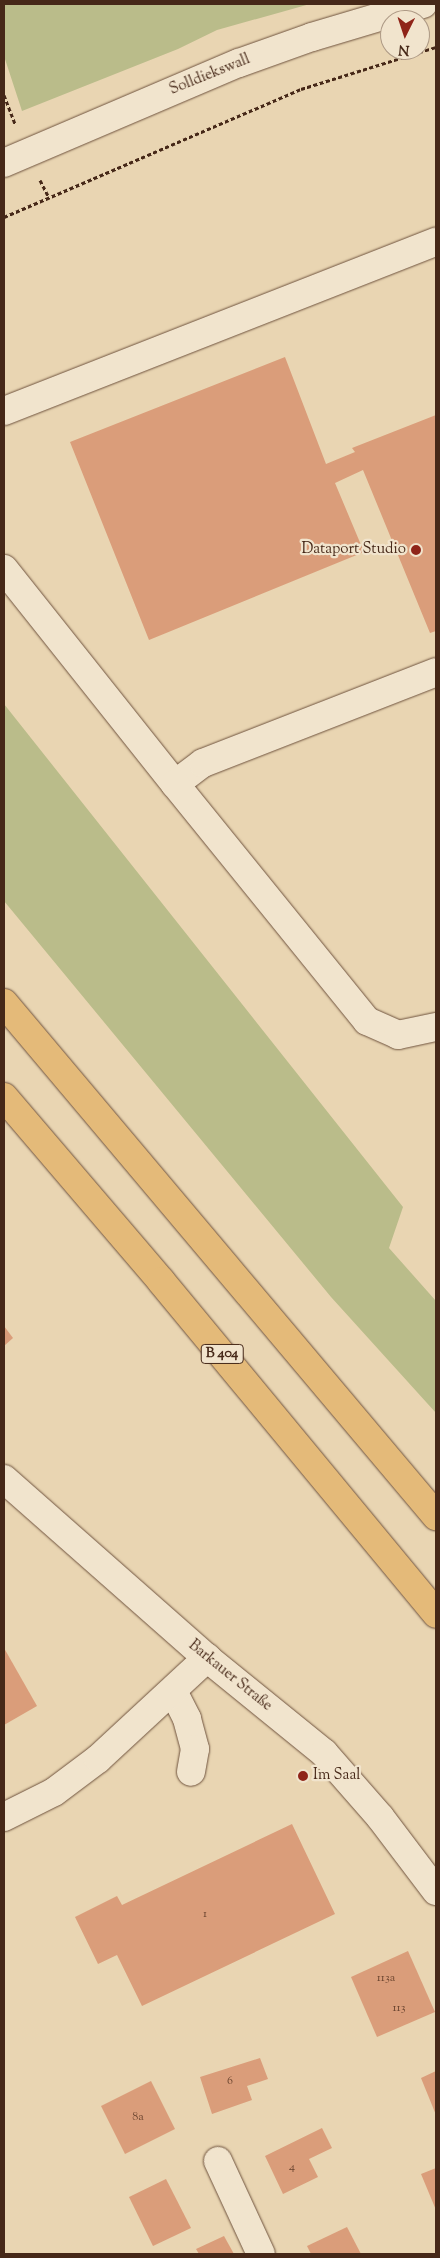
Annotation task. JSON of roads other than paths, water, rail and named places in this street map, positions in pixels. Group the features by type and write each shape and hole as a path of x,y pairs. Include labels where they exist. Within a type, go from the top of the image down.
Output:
{"highway":[{"path":"4,1003 436,1516"},
{"name":"B 404","path":"4,1097 161,1281 436,1614"}],"street":[{"name":"Solldiekswall","path":"4,163 239,64 312,37 423,4"},
{"path":"4,411 436,242"},
{"path":"4,569 367,1021 398,1035 436,1027"},
{"path":"175,784 203,763 436,672"},
{"name":"Barkauer Straße","path":"4,1479 207,1658 324,1753 380,1817 436,1891"},
{"path":"4,1816 54,1792 98,1759 207,1658"},
{"path":"173,1691 187,1719 195,1749 190,1772"},
{"path":"218,2161 261,2254"}],"place":[{"name":"Dataport Studio","path":"416,550"},
{"name":"Im Saal","path":"303,1776"}]}
